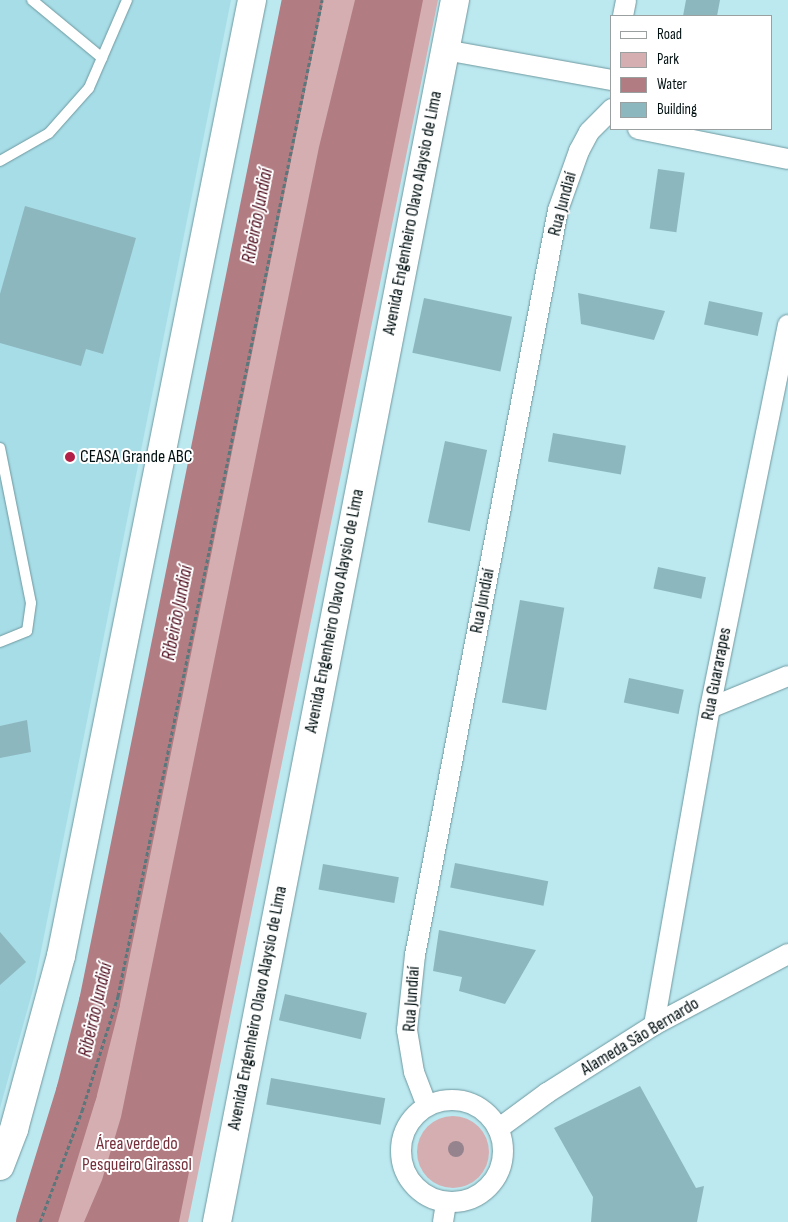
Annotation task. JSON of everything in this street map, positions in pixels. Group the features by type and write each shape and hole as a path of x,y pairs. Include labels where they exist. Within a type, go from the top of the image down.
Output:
{"main road":[{"path":"0,1166 14,1129 60,956 252,0"},
{"name":"Avenida Engenheiro Olavo Alaysio de Lima","path":"216,1222 455,0"}],"street":[{"path":"623,15 626,0"},
{"path":"445,50 610,80"},
{"name":"Rua Jundiaí","path":"426,1106 414,1072 407,1030 415,956 558,210 579,151 590,132 610,111"},
{"path":"643,130 788,159"},
{"name":"Rua Guararapes","path":"654,1025 710,708 780,402 788,325"},
{"path":"710,708 788,676"},
{"name":"Alameda São Bernardo","path":"498,1129 546,1093 654,1025 787,956"},
{"path":"442,1100 459,1100 475,1105 489,1115 498,1129 503,1160 489,1187 469,1200 444,1212 420,1192 403,1169 401,1140 415,1115 426,1106 442,1100"}],"lane":[{"path":"32,0 102,58"},
{"path":"0,161 49,133 89,88 127,0"},
{"path":"0,448 31,603 27,631 0,642"}],"path":[{"path":"40,1222 78,1120 118,996 322,0"}],"shaded area":[{"name":"CEASA Grande ABC","path":"0,0 231,0 34,986 0,1108"}],"green space":[{"name":"Área verde do Pesqueiro Girassol","path":"317,0 438,0 188,1222 45,1222 86,1114"},
{"path":"453,1116 473,1122 483,1132 489,1152 483,1172 473,1182 453,1188 433,1182 423,1172 417,1152 423,1132 433,1122"}],"water":[{"name":"Área verde do Pesqueiro Girassol","path":"355,0 423,0 179,1222 84,1222 102,1180 121,1117 319,147"}],"building":[{"path":"686,0 720,0 717,15 683,15"},
{"path":"658,169 685,173 676,232 650,228"},
{"path":"25,206 136,238 103,354 86,349 81,366 0,343 0,294"},
{"path":"578,293 665,311 654,340 581,324"},
{"path":"424,298 512,317 500,371 412,353"},
{"path":"709,301 763,312 758,336 704,324"},
{"path":"553,433 626,446 621,474 548,462"},
{"path":"445,441 487,450 470,531 428,522"},
{"path":"658,567 706,577 701,599 653,589"},
{"path":"520,600 564,608 546,710 502,702"},
{"path":"629,678 684,690 679,714 624,702"},
{"path":"27,720 31,752 0,758 0,726"},
{"path":"455,863 548,881 543,906 450,888"},
{"path":"323,864 399,877 394,903 318,890"},
{"path":"439,930 536,950 505,1004 459,991 462,977 433,971"},
{"path":"0,932 26,962 0,985"},
{"path":"285,994 367,1013 361,1039 279,1020"},
{"path":"271,1078 385,1098 381,1125 266,1105"},
{"path":"640,1086 696,1188 704,1186 697,1222 591,1222 593,1197 554,1128"}],"waterway":[{"name":"Ribeirão Jundiaí","path":"36,1222 76,1092 99,1002 302,0"}],"place":[{"name":"CEASA Grande ABC","path":"70,457"}]}
